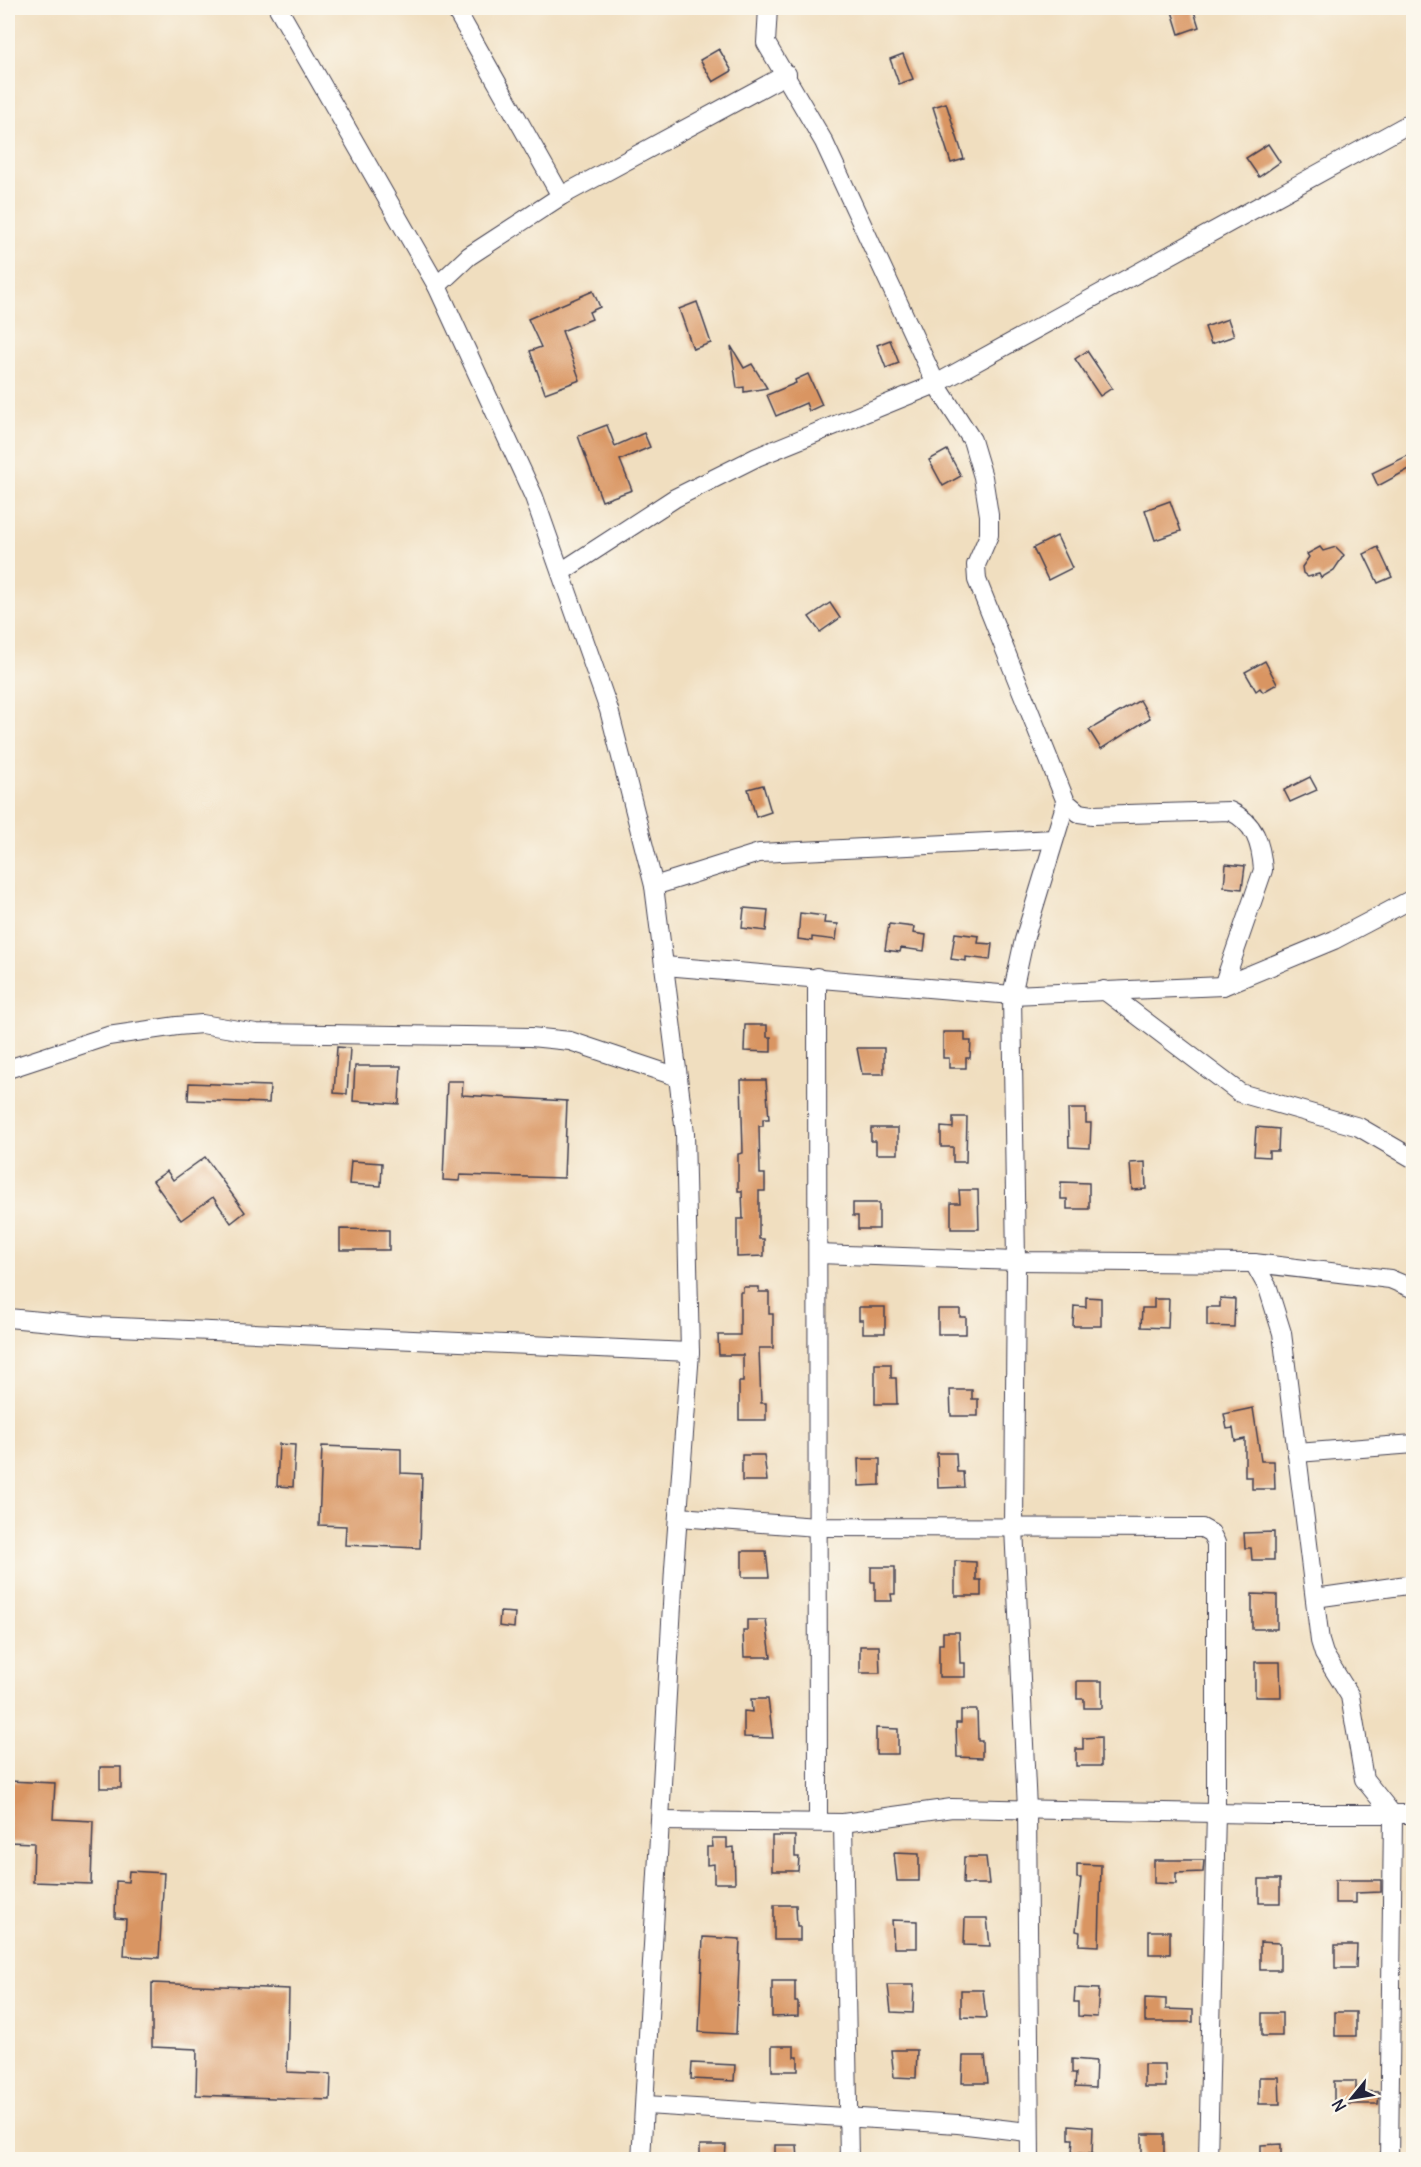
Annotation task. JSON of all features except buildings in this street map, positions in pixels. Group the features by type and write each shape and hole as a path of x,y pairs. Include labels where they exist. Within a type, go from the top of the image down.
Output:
{"street":[{"path":"278,8 437,286 534,497 609,710 654,886 685,1133 690,1353 641,2160"},
{"path":"455,8 561,196"},
{"path":"768,8 766,43 787,74 824,141 936,384 972,440 983,477 989,514 989,535 976,565 977,580 1066,802 1079,813 1093,815 1230,811 1244,818 1251,826 1262,852 1263,870 1223,986"},
{"path":"437,286 469,256 561,196 787,74"},
{"path":"561,573 675,498 757,457 936,384 1413,121"},
{"path":"1030,2160 1027,1809 1014,1527 1016,1261 1012,995 1024,940 1066,802"},
{"path":"654,886 759,854 1054,839"},
{"path":"664,966 1012,995 1223,986 1334,940 1413,898"},
{"path":"817,977 818,1821"},
{"path":"1104,990 1240,1093 1359,1127 1413,1159"},
{"path":"8,1070 108,1036 202,1024 256,1033 531,1037 570,1041 678,1077"},
{"path":"818,1254 1016,1261 1254,1263 1390,1279 1413,1289"},
{"path":"1254,1263 1268,1288 1282,1333 1324,1654 1350,1696 1364,1779 1393,1815 1389,2160"},
{"path":"8,1318 95,1326 690,1353"},
{"path":"1297,1453 1413,1444"},
{"path":"679,1517 817,1527 1202,1528 1211,1533 1216,1543 1216,1812 1208,2160"},
{"path":"1315,1598 1413,1584"},
{"path":"660,1821 843,1823 952,1808 1413,1814"},
{"path":"843,1823 851,2119 849,2160"},
{"path":"646,2105 958,2124 1028,2132"}]}
